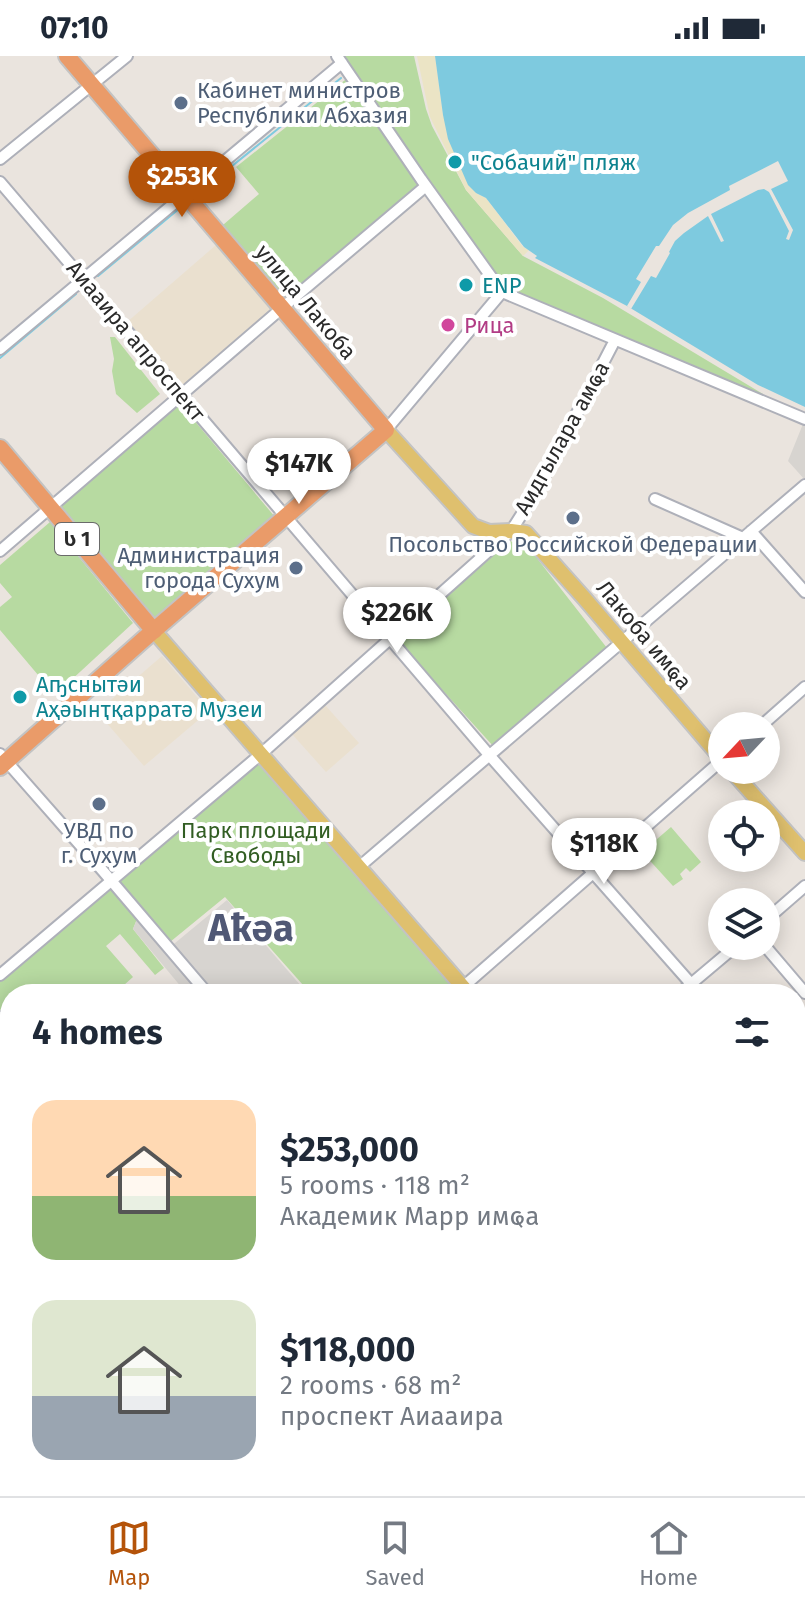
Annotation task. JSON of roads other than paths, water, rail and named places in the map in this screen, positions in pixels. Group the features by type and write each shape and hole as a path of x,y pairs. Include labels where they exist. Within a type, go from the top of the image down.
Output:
{"highway":[{"name":"улица Лакоба","path":"67,56 386,430"},
{"path":"2,761 386,430"},
{"name":"ს 1","path":"0,448 154,631"}],"main road":[{"name":"Лакоба имҩа","path":"386,430 473,526 489,532 526,533 708,744"},
{"path":"154,631 359,867 455,984"},
{"path":"743,784 805,853"}],"street":[{"path":"0,159 127,56"},
{"path":"0,349 339,60 502,292 805,419"},
{"name":"Аиааира апроспект","path":"0,182 493,760 691,984"},
{"path":"0,551 426,186"},
{"path":"386,430 502,292"},
{"name":"Аидгылара амҩа","path":"0,975 261,754 511,531 536,492 615,340"},
{"path":"359,867 493,760 621,643 805,485"},
{"path":"655,499 747,535 805,592"},
{"path":"777,712 805,687"},
{"path":"2,761 112,881 200,984"},
{"path":"471,984 708,772"},
{"path":"780,908 805,886"},
{"path":"691,984 719,960"},
{"path":"777,960 797,984"}],"water":[{"path":"435,56 805,56 805,407 758,385 627,306 535,258 537,256 524,247 486,198 468,185 448,139"}],"waterway":[{"path":"201,191 341,78"},
{"path":"98,276 180,208"},
{"path":"0,358 76,294"}],"place":[{"name":"Кабинет министров Республики Абхазия","path":"181,103"},
{"name":"\"Собачий\" пляж","path":"455,162"},
{"name":"ENP","path":"466,285"},
{"name":"Рица","path":"448,325"},
{"name":"Посольство Российской Федерации","path":"573,518"},
{"name":"Администрация города Сухум","path":"296,568"},
{"name":"Аҧснытәи Аҳәынҭқарратә Музеи","path":"20,697"},
{"name":"УВД по г. Сухум","path":"99,804"}],"district":[{"name":"Аҟəа","path":"251,928"}],"park label":[{"name":"Парк площади Свободы","path":"256,842"}]}
